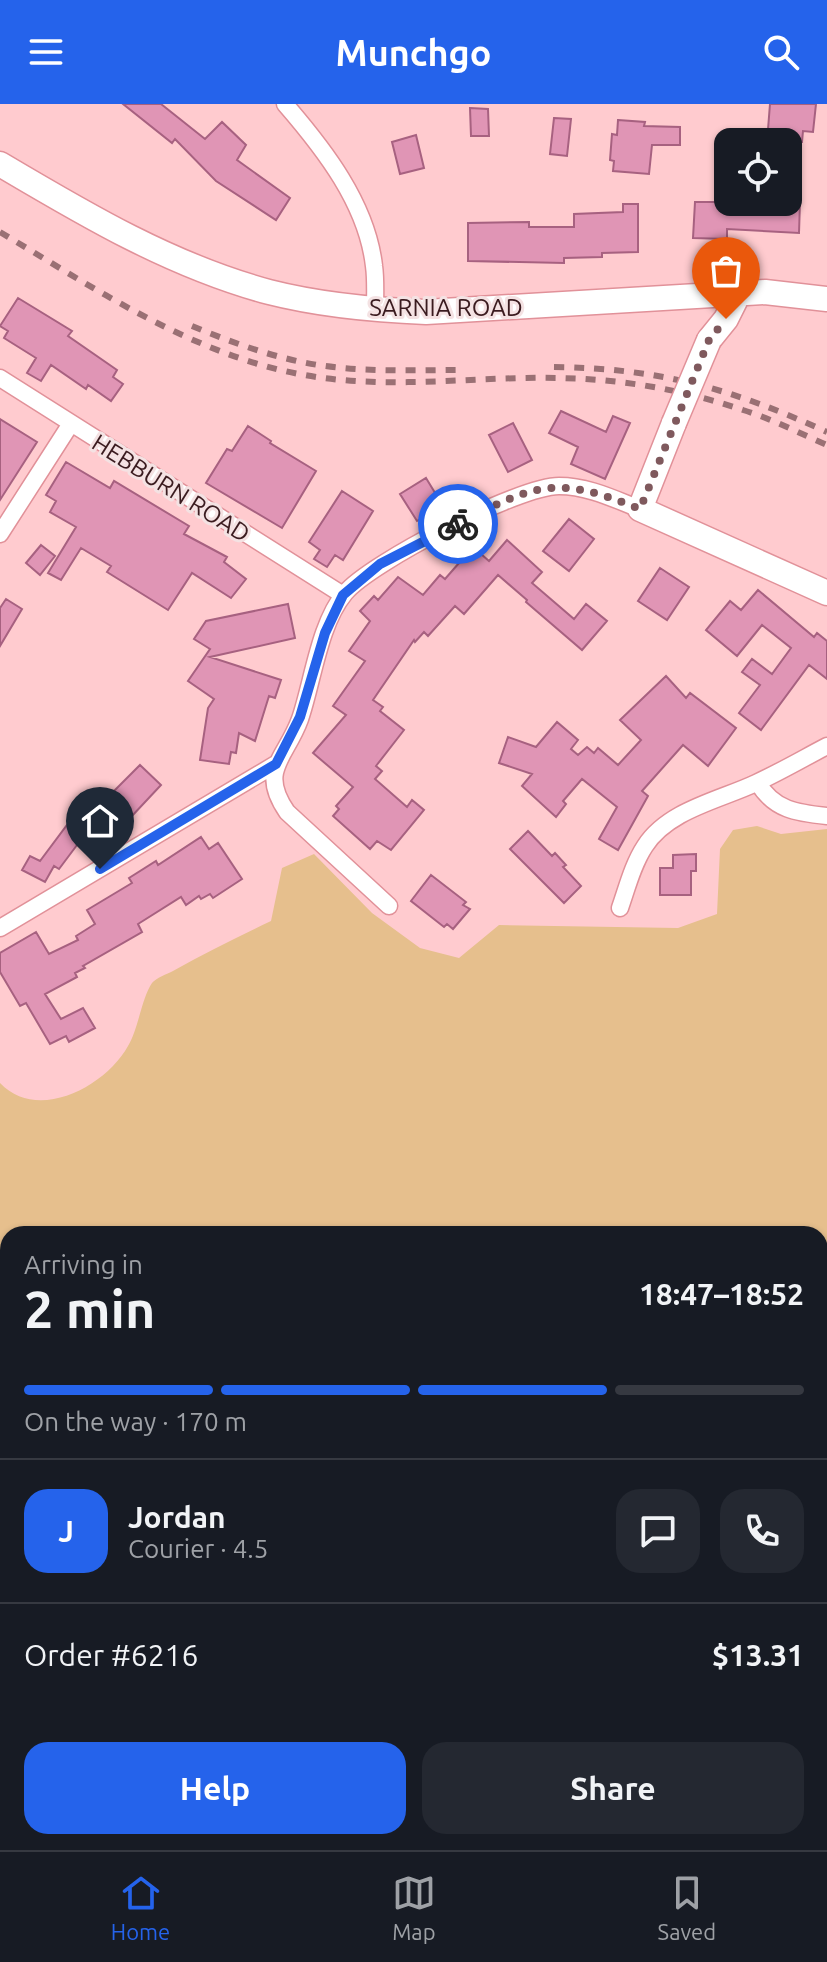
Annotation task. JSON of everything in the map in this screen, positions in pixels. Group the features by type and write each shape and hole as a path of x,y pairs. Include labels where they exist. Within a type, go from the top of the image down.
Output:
{"main road":[{"name":"SARNIA ROAD","path":"0,164 105,225 159,252 214,274 271,292 375,310 426,312 765,292 827,299"},
{"path":"738,295 726,319 709,340 640,509 827,593"}],"street":[{"path":"285,104 335,169 363,223 375,268 375,310"},
{"name":"HEBBURN ROAD","path":"0,378 343,595"},
{"path":"0,534 70,425"},
{"path":"389,906 287,812 277,797 274,781 276,764 300,717 325,633 343,595 380,564 497,503 533,491 558,486 581,489 601,493 640,509"},
{"path":"620,908 646,843 663,827 682,814 758,783 827,746"},
{"path":"0,928 276,764"},
{"path":"758,783 771,801 790,811 827,816"}],"shaded area":[{"path":"757,826 781,834 827,829 827,1226 0,1226 0,1083 16,1095 33,1100 51,1099 88,1086 104,1074 128,1046 145,996 154,981 271,921 282,868 314,854 372,913 420,948 459,958 499,925 678,928 717,914 720,849 733,830"}],"building":[{"path":"123,104 161,104 205,139 222,122 246,145 237,160 290,198 276,220 216,181 175,139 172,143"},
{"path":"770,104 816,104 813,132 803,131 802,142 802,128 768,128"},
{"path":"470,108 488,109 489,136 471,136"},
{"path":"554,118 571,119 567,156 550,154"},
{"path":"618,120 645,122 644,126 680,127 680,145 652,145 649,174 613,171 614,161 610,160 612,134 617,135"},
{"path":"416,135 424,168 400,174 392,142"},
{"path":"695,202 714,202 714,216 800,216 799,233 727,229 727,239 693,238"},
{"path":"623,204 638,204 638,252 564,258 564,263 468,261 468,223 529,222 529,227 574,227 574,214 623,212"},
{"path":"18,298 72,331 68,336 117,370 113,377 123,384 111,401 88,385 86,389 51,365 41,381 27,373 36,358 4,338 8,331 0,326"},
{"path":"561,411 606,432 613,416 630,423 605,479 571,464 578,447 549,433"},
{"path":"0,419 37,442 0,500"},
{"path":"513,423 532,460 508,472 489,435"},
{"path":"248,426 316,471 282,528 206,483 227,449 232,451"},
{"path":"66,462 110,488 114,481 189,526 184,534 227,557 224,562 246,579 231,598 192,573 168,610 107,572 111,566 81,548 61,580 48,573 76,527 50,512 56,501 46,495"},
{"path":"426,478 443,506 417,521 400,494"},
{"path":"342,491 373,511 343,560 335,555 327,567 314,559 320,550 309,542"},
{"path":"569,519 594,539 569,571 543,551"},
{"path":"507,540 542,572 532,583 574,619 586,604 607,621 582,650 498,575 464,614 455,606 428,636 424,632 414,640 373,700 383,707 380,711 404,730 376,766 382,771 375,779 407,807 412,800 424,810 391,850 377,841 370,849 333,816 339,809 336,806 353,787 313,753 346,715 333,706 365,661 349,651 370,621 360,611 374,596 378,600 398,577 423,595 440,575 445,579 473,547 489,561"},
{"path":"41,545 55,556 40,575 26,563"},
{"path":"660,568 689,587 667,620 638,601"},
{"path":"758,590 814,637 817,633 827,641 827,679 809,665 761,730 739,713 760,685 742,672 752,659 772,674 791,648 762,625 737,656 706,630 730,601 741,610"},
{"path":"6,599 22,609 0,646 0,608"},
{"path":"288,604 295,638 210,657 281,680 275,698 269,696 255,741 239,733 236,753 231,752 229,764 200,760 208,708 214,699 188,681 210,649 194,639 206,621"},
{"path":"666,676 686,698 690,693 736,728 708,766 683,745 642,791 648,796 618,850 599,839 617,807 582,779 563,801 566,804 556,817 522,786 532,774 499,763 508,737 536,747 557,722 578,740 571,749 578,755 587,747 594,753 598,748 618,765 641,740 620,720"},
{"path":"140,765 161,785 131,817 109,796"},
{"path":"67,825 83,837 59,869 54,866 45,882 22,870 30,856 40,861"},
{"path":"528,831 552,856 555,853 581,886 564,903 510,849"},
{"path":"201,837 209,849 218,843 242,879 213,898 210,894 201,899 199,896 186,905 181,897 138,924 142,932 83,966 85,968 75,973 77,977 45,994 61,1019 83,1008 95,1028 69,1042 66,1036 50,1044 26,1003 20,1006 0,972 0,953 36,932 49,954 78,940 76,936 95,924 87,910 132,883 129,878 156,861 158,865"},
{"path":"696,854 696,871 691,871 691,895 660,895 660,868 673,868 673,855"},
{"path":"431,875 466,902 463,905 470,909 453,929 447,924 444,927 411,901"}],"railway":[{"path":"0,232 107,296 181,335 259,364 299,374 364,382 559,378 629,383 721,403 827,445"},
{"path":"192,326 257,350 317,365 379,370 462,370"},
{"path":"554,367 627,372 694,384 759,404 827,432"}],"way so far":[{"path":"458,524 497,503 558,486 601,493 640,509 709,340 726,319"}],"route":[{"path":"100,869 276,764 293,735 325,633 343,595 380,564 458,524"}]}
